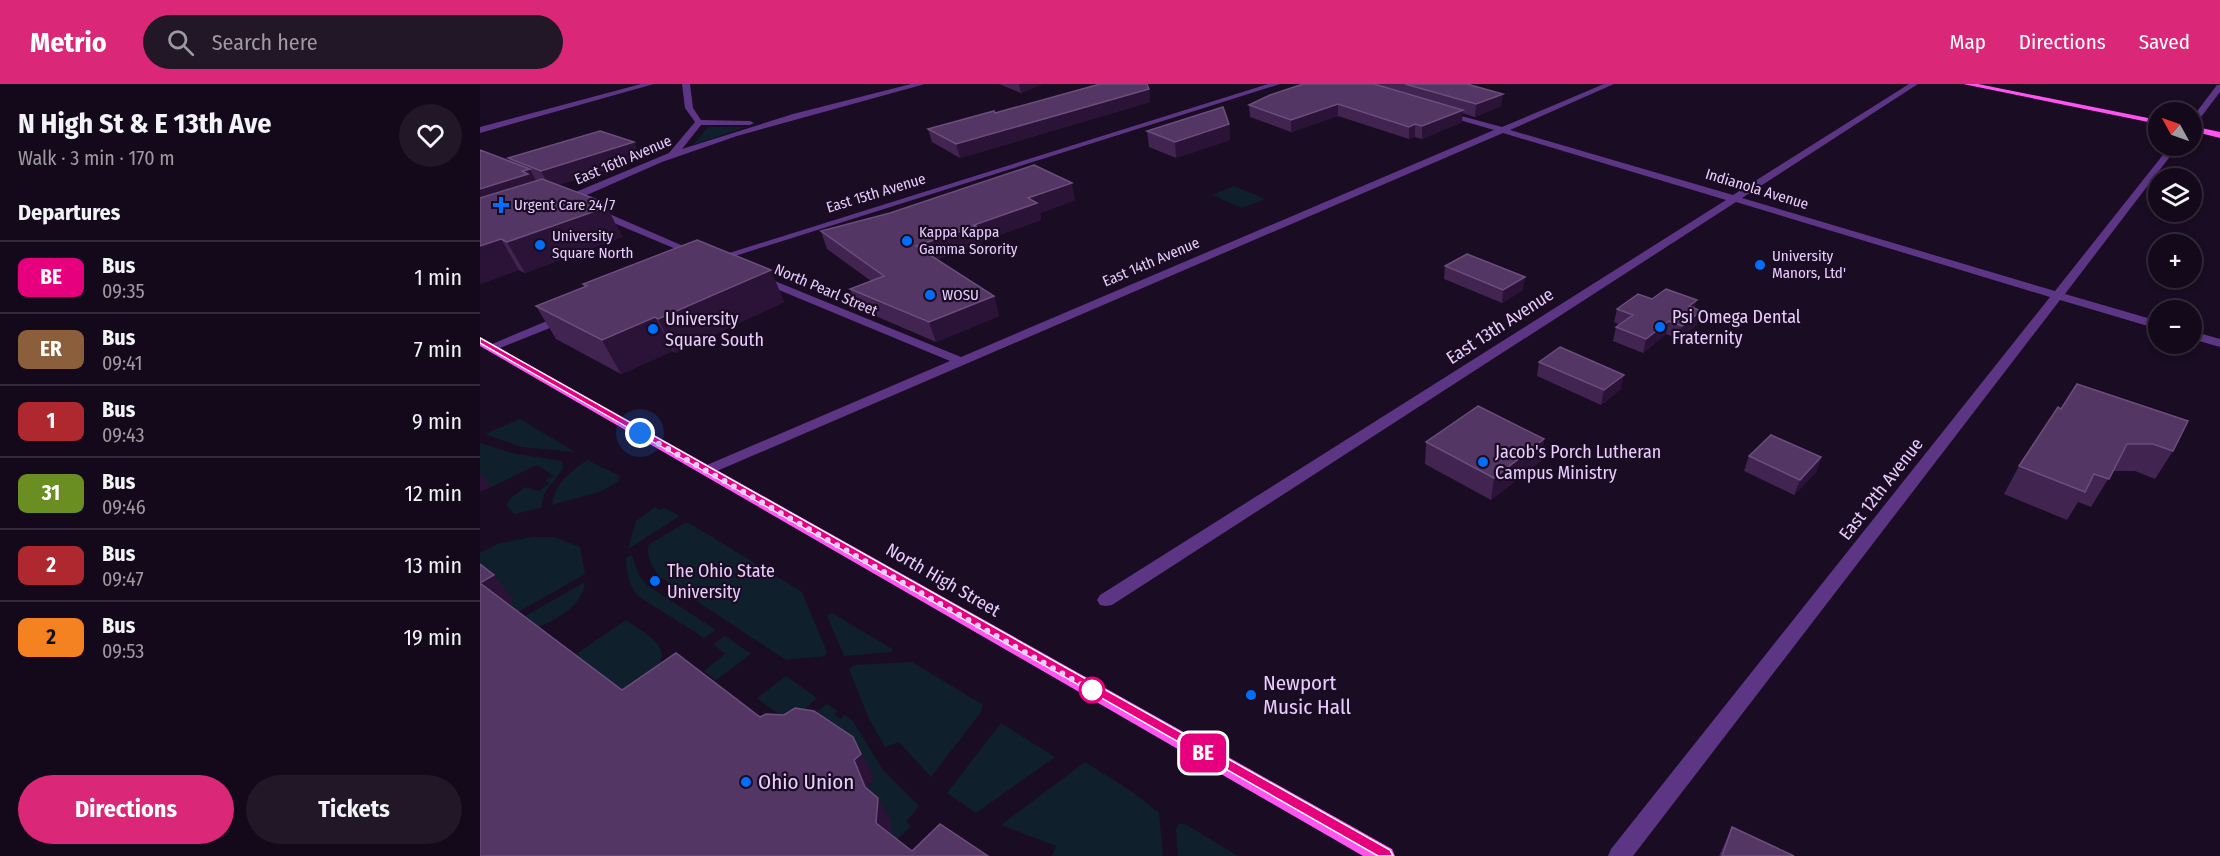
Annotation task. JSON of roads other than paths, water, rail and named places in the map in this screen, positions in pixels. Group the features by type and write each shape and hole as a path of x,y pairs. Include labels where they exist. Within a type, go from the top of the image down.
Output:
{"main road":[{"path":"1967,84 2148,120"},
{"path":"2202,131 2220,135"},
{"name":"North High Street","path":"485,344 1384,856"}],"street":[{"path":"480,130 651,84"},
{"path":"670,156 692,134 699,122 690,108 686,84"},
{"name":"East 16th Avenue","path":"546,207 616,181 670,156 778,121 921,84"},
{"name":"East 15th Avenue","path":"693,268 1276,84"},
{"name":"East 14th Avenue","path":"705,471 1610,84"},
{"name":"East 13th Avenue","path":"1106,600 1914,84"},
{"path":"2202,110 2220,87"},
{"name":"Indianola Avenue","path":"1436,111 2148,322"},
{"name":"East 16th Avenue","path":"699,122 736,124 778,121"},
{"name":"East 12th Avenue","path":"1619,856 2166,156"},
{"path":"549,192 731,266"},
{"name":"North Pearl Street","path":"752,276 961,361"},
{"path":"485,344 573,315"},
{"path":"2202,338 2220,343"}],"place":[{"name":"Urgent Care 24/7","path":"501,205"},
{"name":"Kappa Kappa Gamma Sorority","path":"907,241"},
{"name":"University Square North","path":"540,245"},
{"name":"University Manors, Ltd'","path":"1760,265"},
{"name":"WOSU","path":"930,295"},
{"name":"Psi Omega Dental Fraternity","path":"1660,327"},
{"name":"University Square South","path":"653,329"},
{"name":"Jacob's Porch Lutheran Campus Ministry","path":"1483,462"},
{"name":"The Ohio State University","path":"655,581"},
{"name":"Newport Music Hall","path":"1251,695"},
{"name":"Ohio Union","path":"746,782"}]}
